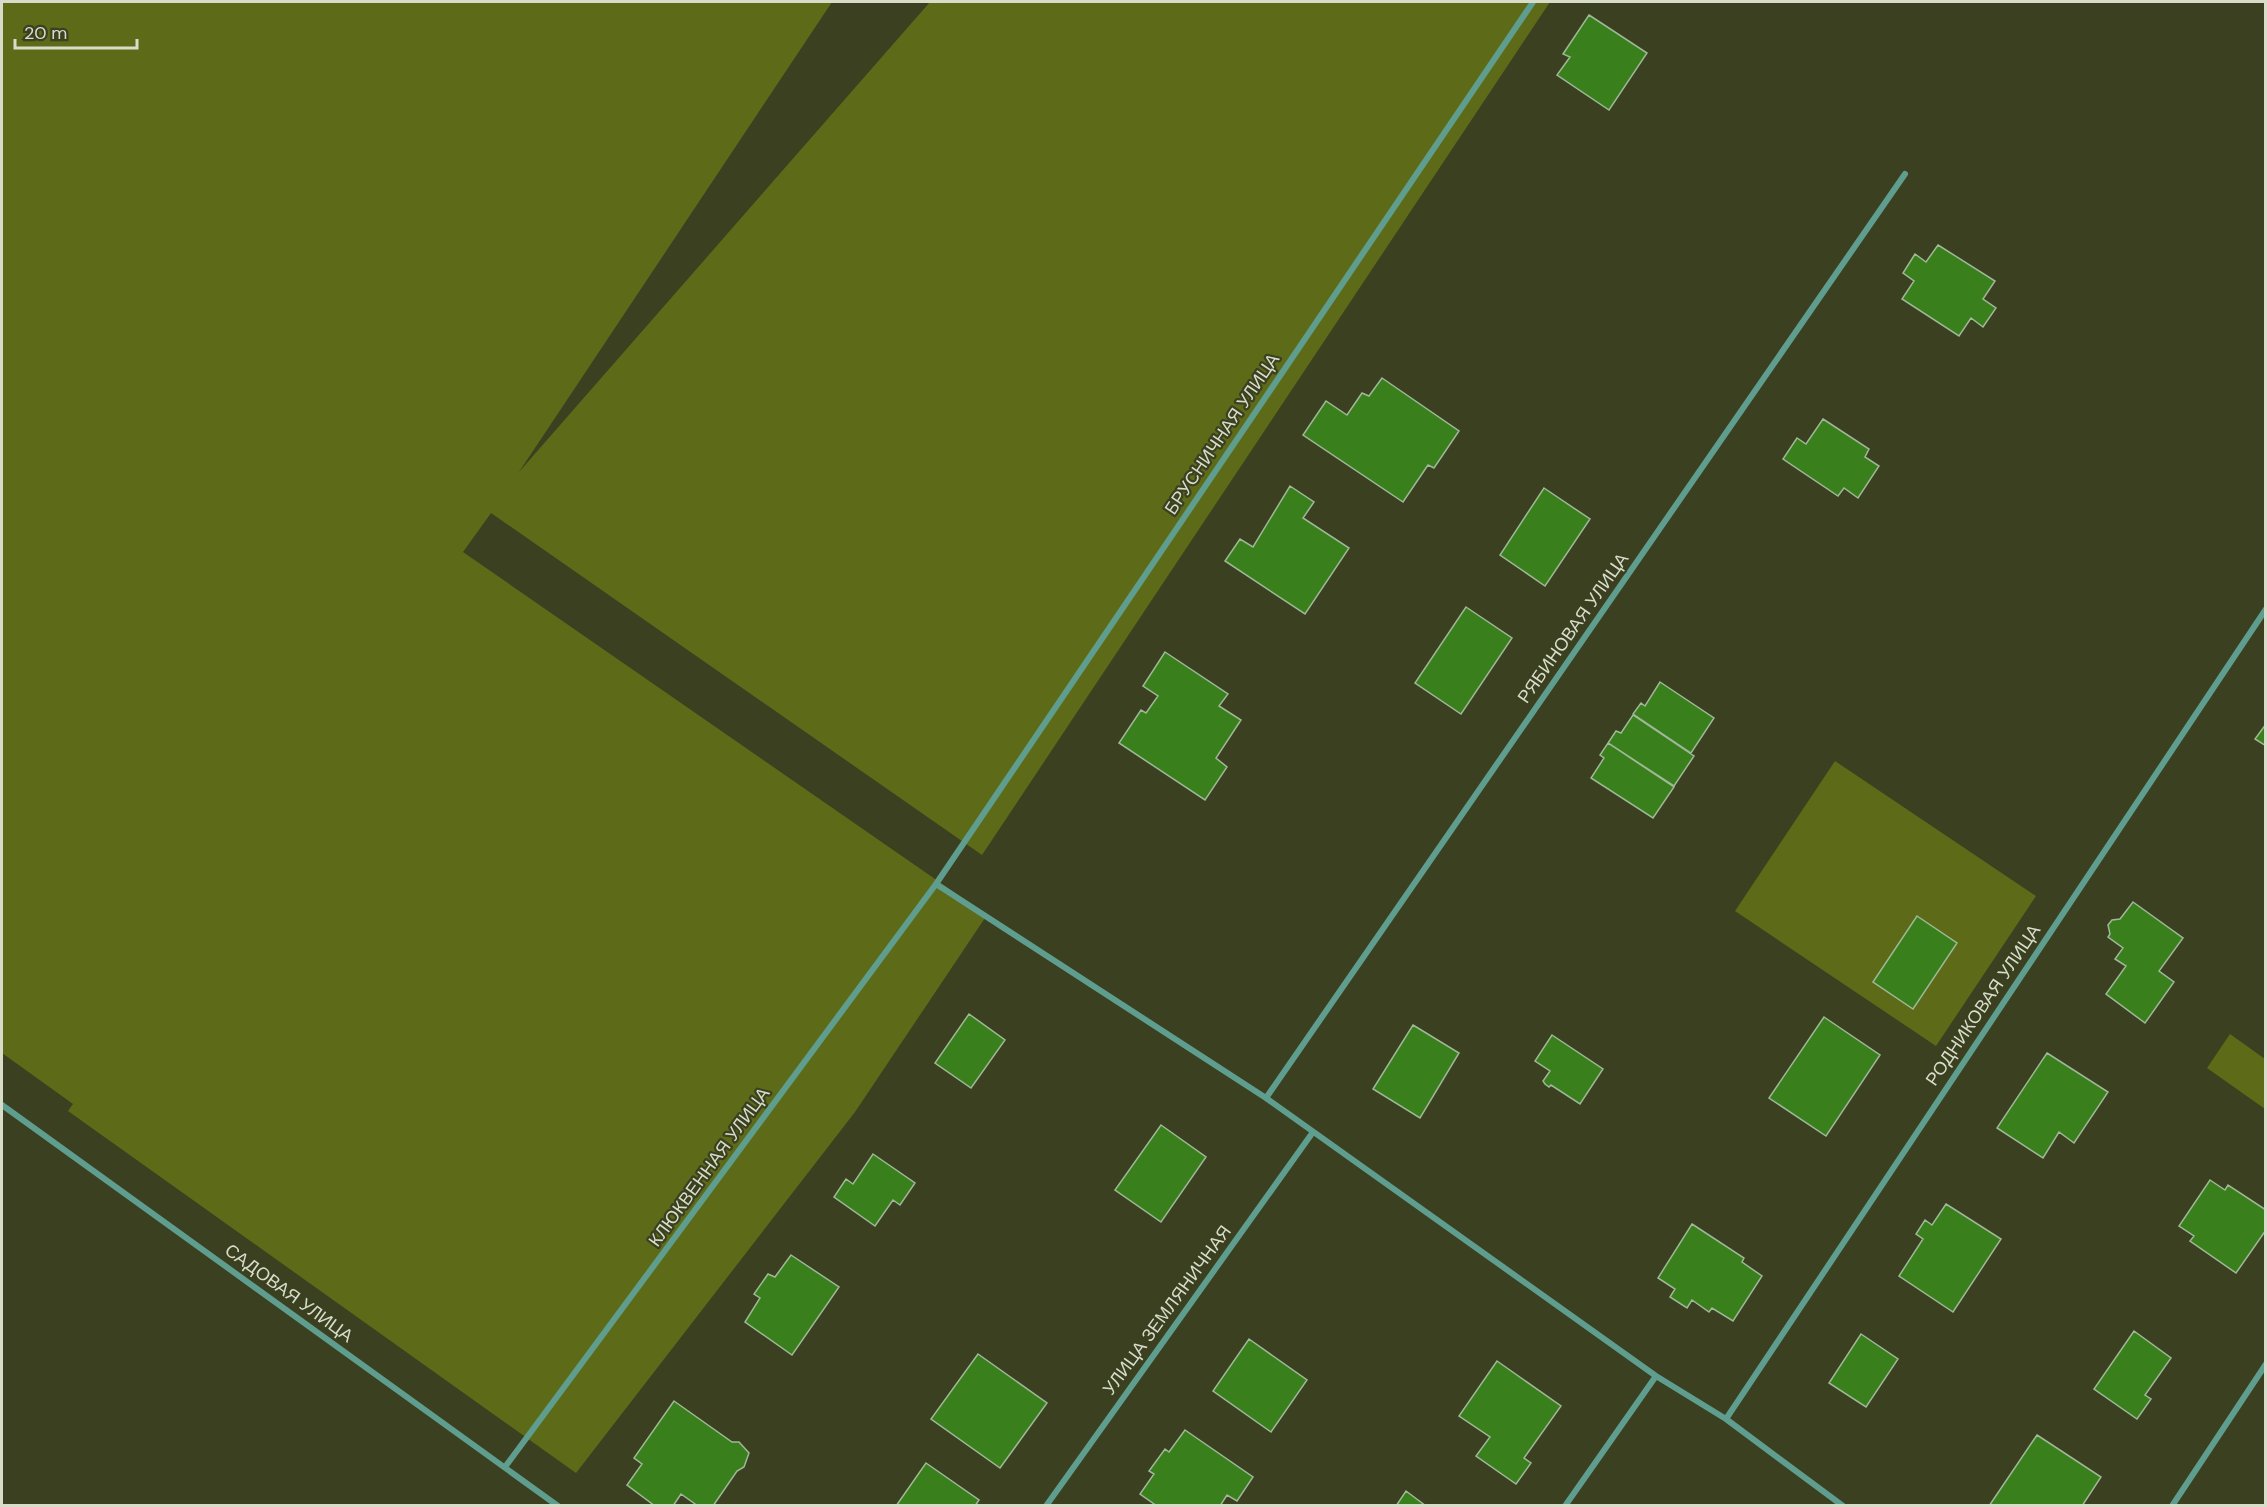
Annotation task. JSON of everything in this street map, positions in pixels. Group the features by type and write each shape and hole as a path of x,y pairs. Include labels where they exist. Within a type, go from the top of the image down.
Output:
{"street":[{"name":"БРУСНИЧНАЯ УЛИЦА","path":"936,884 1533,2"},
{"name":"РЯБИНОВАЯ УЛИЦА","path":"1266,1098 1905,174"},
{"name":"РОДНИКОВАЯ УЛИЦА","path":"1726,1419 2265,609"},
{"path":"936,884 1266,1098 1656,1376 1726,1419 1844,1506"},
{"name":"КЛЮКВЕННАЯ УЛИЦА","path":"505,1467 936,884"},
{"name":"САДОВАЯ УЛИЦА","path":"2,1105 558,1506"},
{"name":"УЛИЦА ЗЕМЛЯНИЧНАЯ","path":"1046,1506 1313,1132"},
{"path":"2172,1506 2265,1364"},
{"path":"1565,1506 1656,1376"}],"green space":[{"path":"2,2 832,2 519,472 930,2 1550,2 982,855 491,513 463,552 987,915 855,1112 576,1473 68,1111 73,1104 2,1053"},
{"path":"1835,761 2036,896 1936,1046 1735,911"},
{"path":"2230,1034 2265,1059 2265,1109 2207,1068"}],"building":[{"path":"1589,15 1647,53 1609,110 1557,75 1570,57 1563,54"},
{"path":"1938,245 1995,281 1983,299 1996,308 1983,327 1971,318 1959,336 1902,299 1914,281 1903,273 1915,254 1926,262"},
{"path":"1382,378 1459,431 1434,468 1428,465 1403,502 1303,435 1326,401 1347,415 1362,393 1369,396"},
{"path":"1823,419 1869,449 1865,457 1879,466 1858,498 1844,488 1838,496 1783,459 1797,438 1806,444"},
{"path":"1290,486 1314,502 1303,518 1349,548 1305,614 1225,561 1240,539 1253,547"},
{"path":"1544,488 1590,519 1545,586 1500,555"},
{"path":"1466,607 1512,638 1461,714 1415,683"},
{"path":"1165,652 1228,694 1219,706 1241,720 1216,758 1227,767 1205,800 1119,743 1141,710 1146,713 1158,696 1143,686"},
{"path":"1660,682 1714,718 1691,753 1633,714 1641,703 1645,706"},
{"path":"1633,715 1694,756 1674,786 1608,743 1616,731 1621,733"},
{"path":"2266,724 2266,746 2255,739"},
{"path":"1608,743 1674,787 1653,818 1591,778 1604,758 1600,755"},
{"path":"2133,902 2183,938 2159,971 2174,982 2145,1023 2106,994 2126,966 2115,959 2123,948 2108,937 2110,934 2108,925 2112,920 2120,919"},
{"path":"1917,916 1957,943 1913,1009 1873,982"},
{"path":"969,1014 1005,1040 971,1088 935,1063"},
{"path":"1824,1017 1880,1055 1826,1136 1769,1098"},
{"path":"1413,1025 1459,1053 1420,1118 1373,1089"},
{"path":"1552,1035 1603,1069 1580,1104 1551,1085 1549,1087 1543,1081 1550,1071 1535,1061"},
{"path":"2047,1053 2108,1092 2074,1143 2059,1132 2043,1158 1997,1128"},
{"path":"1161,1125 1206,1157 1161,1222 1115,1190"},
{"path":"873,1154 915,1183 900,1205 893,1200 875,1226 834,1197 846,1179 853,1184"},
{"path":"2210,1180 2225,1190 2228,1185 2266,1210 2266,1230 2236,1273 2190,1241 2194,1236 2179,1226"},
{"path":"1946,1204 2001,1239 1953,1312 1899,1276 1923,1239 1916,1234 1925,1220 1932,1225"},
{"path":"1692,1224 1744,1258 1742,1262 1762,1276 1733,1321 1712,1308 1709,1312 1692,1300 1687,1308 1670,1297 1675,1289 1658,1278"},
{"path":"791,1255 839,1287 792,1355 745,1322 760,1298 754,1294 768,1274 775,1277"},
{"path":"2134,1331 2171,1358 2145,1395 2151,1399 2137,1419 2094,1389"},
{"path":"1861,1334 1898,1359 1866,1407 1829,1383"},
{"path":"1249,1339 1307,1380 1271,1432 1213,1391"},
{"path":"978,1354 1047,1403 1000,1468 931,1419"},
{"path":"1497,1361 1561,1406 1524,1458 1531,1463 1516,1484 1476,1456 1490,1437 1459,1416"},
{"path":"674,1401 732,1442 739,1442 749,1453 744,1467 737,1471 713,1506 698,1506 681,1494 673,1506 655,1506 627,1485 642,1464 634,1458"},
{"path":"1185,1430 1253,1477 1237,1501 1227,1495 1220,1506 1157,1506 1140,1494 1154,1474 1149,1471 1165,1449 1169,1452"},
{"path":"2037,1435 2101,1477 2082,1506 1989,1506"},
{"path":"926,1463 979,1500 975,1506 896,1506"},
{"path":"1406,1491 1426,1506 1396,1506"}]}
